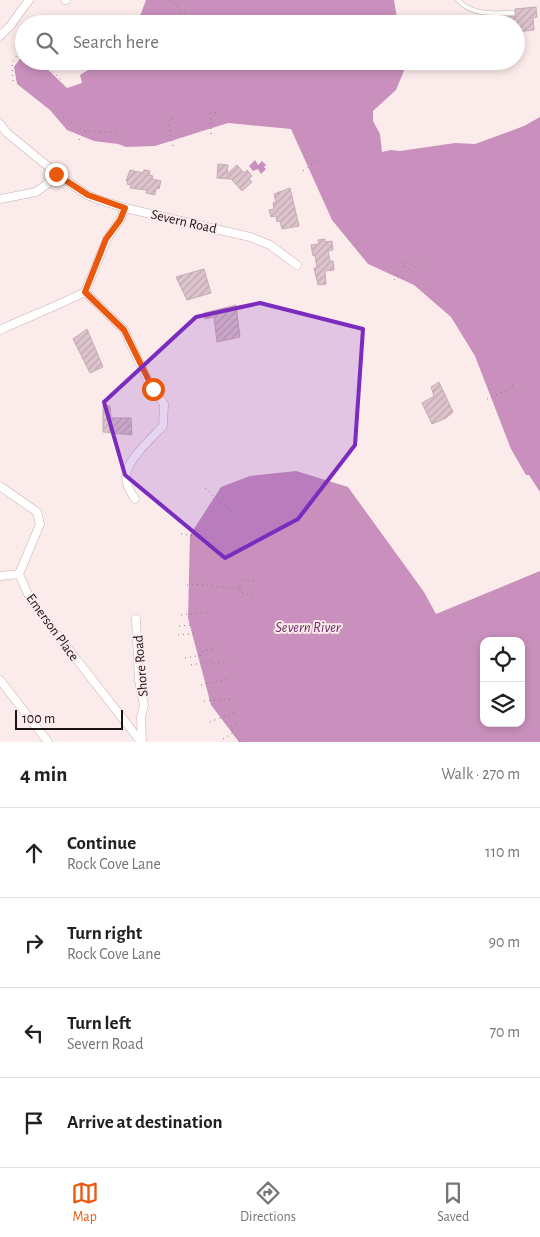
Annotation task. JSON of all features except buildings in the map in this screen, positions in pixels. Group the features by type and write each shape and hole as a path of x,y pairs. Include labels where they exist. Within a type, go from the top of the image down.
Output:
{"street":[{"path":"18,15 29,0"},
{"path":"0,36 15,19"},
{"name":"Severn Road","path":"0,124 7,133 56,174 88,195 125,208 250,237 270,245 296,265"},
{"path":"0,199 36,192 56,174"},
{"path":"0,330 85,292 106,239 120,220 125,208"},
{"path":"85,292 124,330 149,383 164,404 163,426 131,461 126,477 130,491 135,499"},
{"path":"0,486 36,512 40,524 19,574 0,576"},
{"name":"Emerson Place","path":"19,574 30,601 142,742"},
{"name":"Shore Road","path":"136,619 139,681 144,705 141,717 142,742"},
{"path":"0,680 48,742"}],"lane":[{"path":"458,0 464,6 480,12 513,12"}],"path":[{"path":"169,0 186,15"},
{"path":"13,81 12,63 15,58"},
{"path":"51,70 63,82"},
{"path":"212,134 212,112 219,112"},
{"path":"63,117 86,131 117,133"},
{"path":"173,119 168,120 173,146"},
{"path":"79,140 86,131"},
{"path":"303,171 318,160 321,164"},
{"path":"404,266 412,270 421,260"},
{"path":"394,280 407,261"},
{"path":"487,399 514,387 512,384"},
{"path":"205,488 235,515 238,513"},
{"path":"181,534 214,538 214,534"},
{"path":"255,596 240,592 240,580 258,581"},
{"path":"187,585 194,584 240,589"},
{"path":"181,616 210,612"},
{"path":"179,626 191,625"},
{"path":"178,635 196,633"},
{"path":"185,658 202,655 203,651 221,647"},
{"path":"191,665 213,661 214,664 225,662"},
{"path":"201,685 229,679"},
{"path":"204,701 230,699"},
{"path":"210,722 235,712"},
{"path":"223,740 234,732 230,727 236,724"},
{"path":"239,742 244,738"}],"highlighted area":[{"path":"260,303 363,329 355,445 298,519 225,558 125,475 104,402 196,317"}],"water":[{"path":"146,0 394,0 396,15 140,15"},
{"path":"15,66 15,70 48,70 67,88 82,83 80,75 88,70 404,70 396,90 373,111 373,121 380,134 382,152 455,143 475,144 524,126 540,117 540,492 529,475 526,475 511,449 475,356 451,317 414,285 368,264 332,220 291,129 228,123 155,146 126,147 94,141 67,130 50,110 17,84 14,67"},
{"path":"255,160 258,165 262,161 266,165 264,167 266,169 261,174 258,169 253,171 249,166"},
{"name":"Severn River","path":"296,471 348,487 424,592 436,614 540,571 540,742 239,742 211,705 188,618 190,535 221,487 250,476"}],"route":[{"path":"56,174 88,195 125,208 120,220 106,239 85,292 124,330 153,389"}]}
